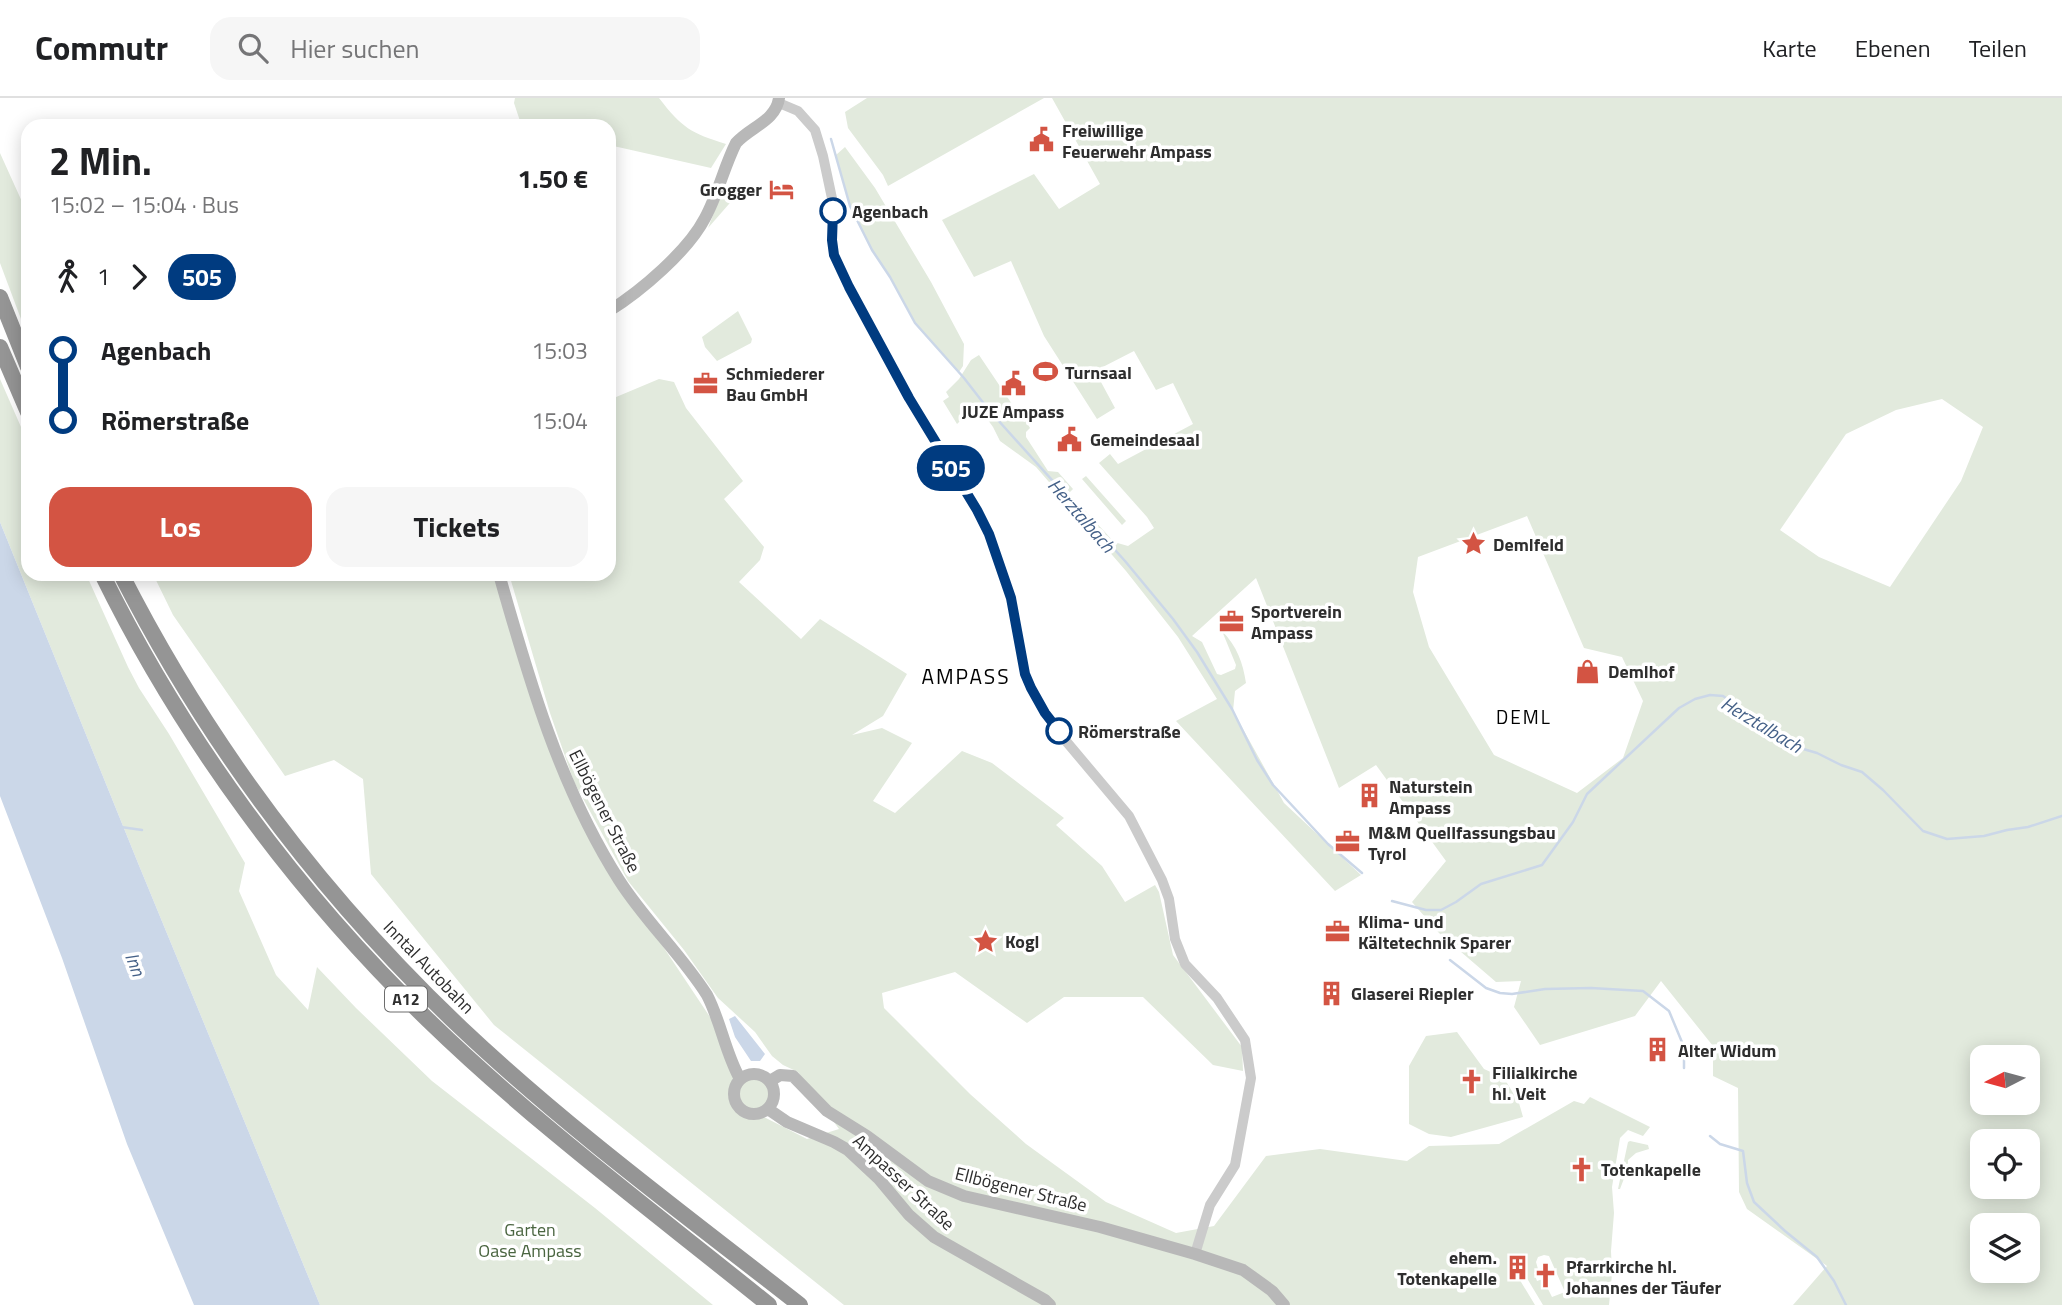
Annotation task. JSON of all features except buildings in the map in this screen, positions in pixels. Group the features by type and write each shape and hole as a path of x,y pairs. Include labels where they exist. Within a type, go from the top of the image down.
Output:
{"highway":[{"path":"0,297 21,350"},
{"path":"0,347 21,396"},
{"name":"Inntal Autobahn","path":"106,581 144,653 213,766 318,903 398,990 501,1088 769,1305"},
{"name":"Inntal Autobahn","path":"125,581 160,648 207,726 313,869 413,980 462,1028 612,1157 800,1305"}],"main road":[{"path":"616,306 634,294 689,242 707,214 736,143 773,114 779,101"},
{"name":"Ellbögener Straße","path":"501,581 542,715 566,782 620,882 707,995 715,1011 732,1065 740,1079"},
{"path":"754,1073 763,1075 769,1081 774,1094 768,1109 750,1114 738,1106 733,1093 740,1079 754,1073"},
{"name":"Ellbögener Straße","path":"769,1081 776,1076 793,1076 827,1111 867,1136 928,1181 964,1196 1100,1227 1243,1270 1272,1291 1284,1305"},
{"name":"Ampasser Straße","path":"768,1109 787,1122 848,1150 878,1178 909,1215 934,1237 1050,1305"}],"street":[{"path":"779,101 795,109 815,130 833,204 834,255 909,398 989,534 1011,598 1021,660 1031,688 1060,734 1129,816 1162,880 1169,899 1175,939 1185,964 1217,998 1245,1040 1251,1078 1235,1165 1210,1205 1195,1254"}],"green space":[{"path":"515,98 659,98 688,128 726,144 711,168 616,147 616,119 519,119"},
{"path":"867,98 1044,98 888,186 883,175 848,128 845,112"},
{"path":"1052,98 2062,98 2062,1305 1793,1305 1827,1266 1747,1209 1739,1192 1738,1088 1713,1076 1713,1046 1661,981 1635,1016 1540,1045 1514,1007 1521,981 1496,982 1439,933 1412,902 1446,861 1376,765 1339,788 1256,578 1192,636 1202,642 1217,674 1221,675 1235,669 1236,665 1222,631 1232,643 1241,662 1246,683 1235,691 1233,711 1284,803 1361,875 1335,891 1176,721 1217,699 1178,637 1126,571 1036,467 1000,441 977,405 957,424 943,401 949,397 946,392 959,379 971,360 979,355 1024,422 1026,421 1030,428 1026,437 1048,471 1058,472 1073,489 1069,493 1114,542 1128,546 1154,528 1099,463 1110,454 1118,464 1193,424 1173,383 1156,390 1134,351 1095,371 1115,408 1097,419 1044,336 1011,261 974,277 942,220 1034,174 1059,209 1100,184","holes":["1942,399 1983,427 1961,481 1890,587 1819,557 1780,530 1846,434 1896,410","1527,516 1584,648 1622,657 1643,701 1623,758 1577,793 1494,755 1429,647 1413,592 1418,557"]},
{"path":"845,147 875,188 964,344 963,366 959,372 915,323 872,250 850,206 836,155"},
{"path":"0,153 21,200 21,319 0,263"},
{"path":"725,185 733,187 736,196 708,228"},
{"path":"738,311 752,339 751,343 717,361 705,347 702,337"},
{"path":"0,379 21,427 21,574 0,522"},
{"path":"659,379 674,382 686,408 743,481 724,499 764,547 760,560 739,582 801,639 820,619 907,674 883,716 852,735 882,728 912,743 873,801 895,813 962,751 992,763 1064,818 1056,825 1102,866 1125,902 1155,885 1159,892 1173,955 1242,1047 1243,1071 1213,1065 1143,997 1064,997 1027,1023 955,972 882,993 884,1008 970,1094 1026,1144 1106,1202 1176,1233 1214,1226 1266,1156 1320,1149 1407,1161 1429,1146 1499,1144 1574,1101 1584,1104 1590,1097 1650,1127 1643,1136 1628,1130 1620,1138 1612,1187 1614,1213 1609,1305 1543,1305 1525,1275 1515,1272 1535,1305 844,1305 494,1025 371,874 363,779 334,760 285,776 173,615 156,581 496,581 542,715 620,882 724,1038 740,1078 759,1074 772,1084 773,1100 758,1114 807,1139 839,1129 798,1072 772,1056 755,1032 718,998 684,950 628,881 574,782 550,713 511,581 616,581 616,397","holes":["1549,1256 1565,1292 1552,1297 1543,1279 1537,1281 1534,1273 1538,1269 1538,1257"]},
{"path":"1086,476 1126,521 1122,525 1082,479"},
{"name":"Garten Oase Ampass","path":"24,581 89,581 139,688 245,863 239,891 276,975 308,1010 317,967 432,1081 595,1208 713,1305 320,1305"},
{"path":"1457,1032 1484,1069 1504,1078 1519,1103 1523,1117 1451,1137 1429,1134 1409,1124 1409,1066 1426,1036"},
{"path":"1628,1142 1648,1145 1649,1149 1636,1153 1628,1160 1628,1168 1618,1189"}],"water":[{"name":"Inn","path":"0,522 21,574 21,581 24,581 320,1305 194,1305 127,1144 62,958 0,796"},
{"path":"735,1016 765,1054 760,1061 751,1061 735,1037 729,1019"}],"waterway":[{"name":"Herztalbach","path":"831,139 850,206 872,250 915,323 1173,619 1232,709 1257,760 1273,785 1328,844 1362,873"},
{"name":"Herztalbach","path":"1392,901 1426,910 1441,910 1481,884 1542,865 1573,822 1587,794 1679,708 1695,699 1710,695 1723,696 1800,748 1862,772 1923,831 1947,839 1984,836 2028,827 2062,816"},
{"path":"121,827 142,830"},
{"name":"Herztalbach","path":"1450,960 1486,988 1500,993 1591,988 1643,991 1669,1011 1684,1047 1684,1068"},
{"name":"Herztalbach","path":"1710,1136 1720,1144 1743,1151 1747,1183 1754,1202 1817,1257 1834,1281 1846,1305"}],"bus line":[{"name":"505","path":"833,211 834,255 916,411 989,534 1011,598 1025,674 1045,713 1059,731"}],"place":[{"name":"Freiwillige Feuerwehr Ampass","path":"1042,140"},
{"name":"Grogger","path":"782,189"},
{"name":"Agenbach","path":"833,211"},
{"name":"Turnsaal","path":"1045,372"},
{"name":"Schmiederer Bau GmbH","path":"706,383"},
{"name":"JUZE Ampass","path":"1013,384"},
{"name":"Gemeindesaal","path":"1070,439"},
{"name":"Demlfeld","path":"1473,544"},
{"name":"Sportverein Ampass","path":"1231,621"},
{"name":"Demlhof","path":"1588,671"},
{"name":"Römerstraße","path":"1059,731"},
{"name":"Naturstein Ampass","path":"1369,796"},
{"name":"M&M Quellfassungsbau Tyrol","path":"1348,842"},
{"name":"Klima- und Kältetechnik Sparer","path":"1338,931"},
{"name":"Kogl","path":"985,941"},
{"name":"Glaserei Riepler","path":"1331,993"},
{"name":"Alter Widum","path":"1658,1050"},
{"name":"Filialkirche hl. Veit","path":"1472,1082"},
{"name":"Totenkapelle","path":"1581,1169"},
{"name":"ehem. Totenkapelle","path":"1517,1267"},
{"name":"Pfarrkirche hl. Johannes der Täufer","path":"1546,1276"}],"district":[{"name":"AMPASS","path":"966,676"},
{"name":"DEML","path":"1524,716"}]}
